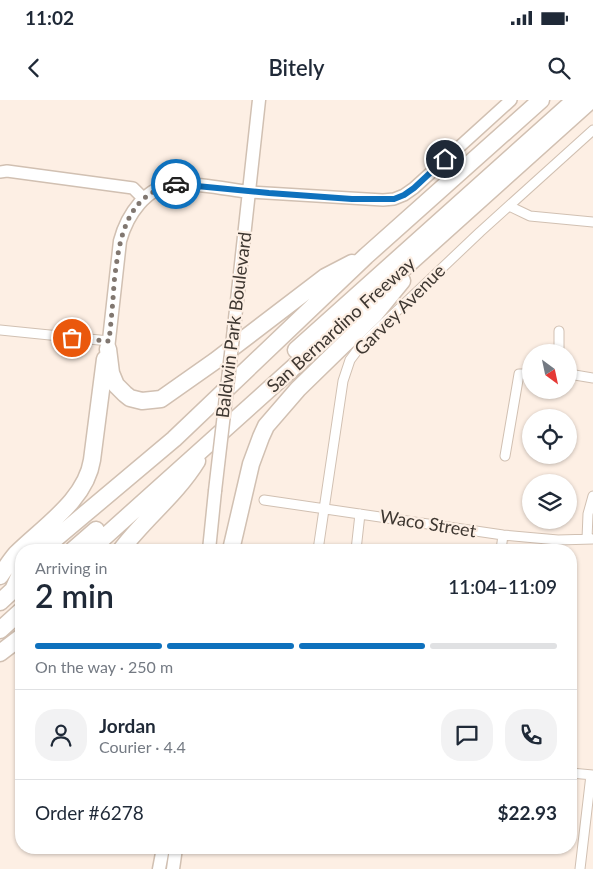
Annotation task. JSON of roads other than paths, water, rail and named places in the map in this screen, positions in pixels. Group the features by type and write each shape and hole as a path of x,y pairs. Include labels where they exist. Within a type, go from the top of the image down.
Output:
{"highway":[{"name":"San Bernardino Freeway","path":"49,544 174,439 366,256 541,100"},
{"path":"316,304 349,289 560,100"},
{"path":"80,544 574,100"},
{"name":"San Bernardino Freeway","path":"97,544 591,100"},
{"path":"231,544 256,448 266,426 298,389 375,314 436,241"},
{"path":"108,345 111,373 116,385 130,398 142,401 161,399 215,361 325,277 366,256"},
{"path":"26,544 75,496 89,477 108,345"},
{"path":"125,544 186,480 206,446"},
{"path":"0,576 15,555"},
{"path":"0,587 15,573"},
{"path":"0,602 13,590 15,586"},
{"path":"0,616 15,602"},
{"path":"0,630 15,616"},
{"path":"0,653 15,642"}],"main road":[{"name":"Baldwin Park Boulevard","path":"210,544 258,100"},
{"path":"108,345 120,241 124,226 131,214 144,199 159,189 176,184 249,192"},
{"path":"159,869 162,854"},
{"path":"173,869 175,854"}],"street":[{"path":"249,192 352,199 394,199 414,188 511,100"},
{"name":"Garvey Avenue","path":"319,544 342,381 350,360 362,344 593,130"},
{"path":"0,172 13,172 133,188 144,199"},
{"path":"509,206 530,216 593,222"},
{"path":"0,330 108,345"},
{"path":"559,331 559,344"},
{"path":"505,456 519,374 522,374"},
{"path":"578,376 593,378"},
{"path":"590,539 588,514 593,496"},
{"name":"Waco Street","path":"264,500 503,535 558,540 590,539"},
{"path":"357,544 360,514"},
{"path":"502,544 503,535"},
{"path":"577,774 592,775 580,869"}]}
